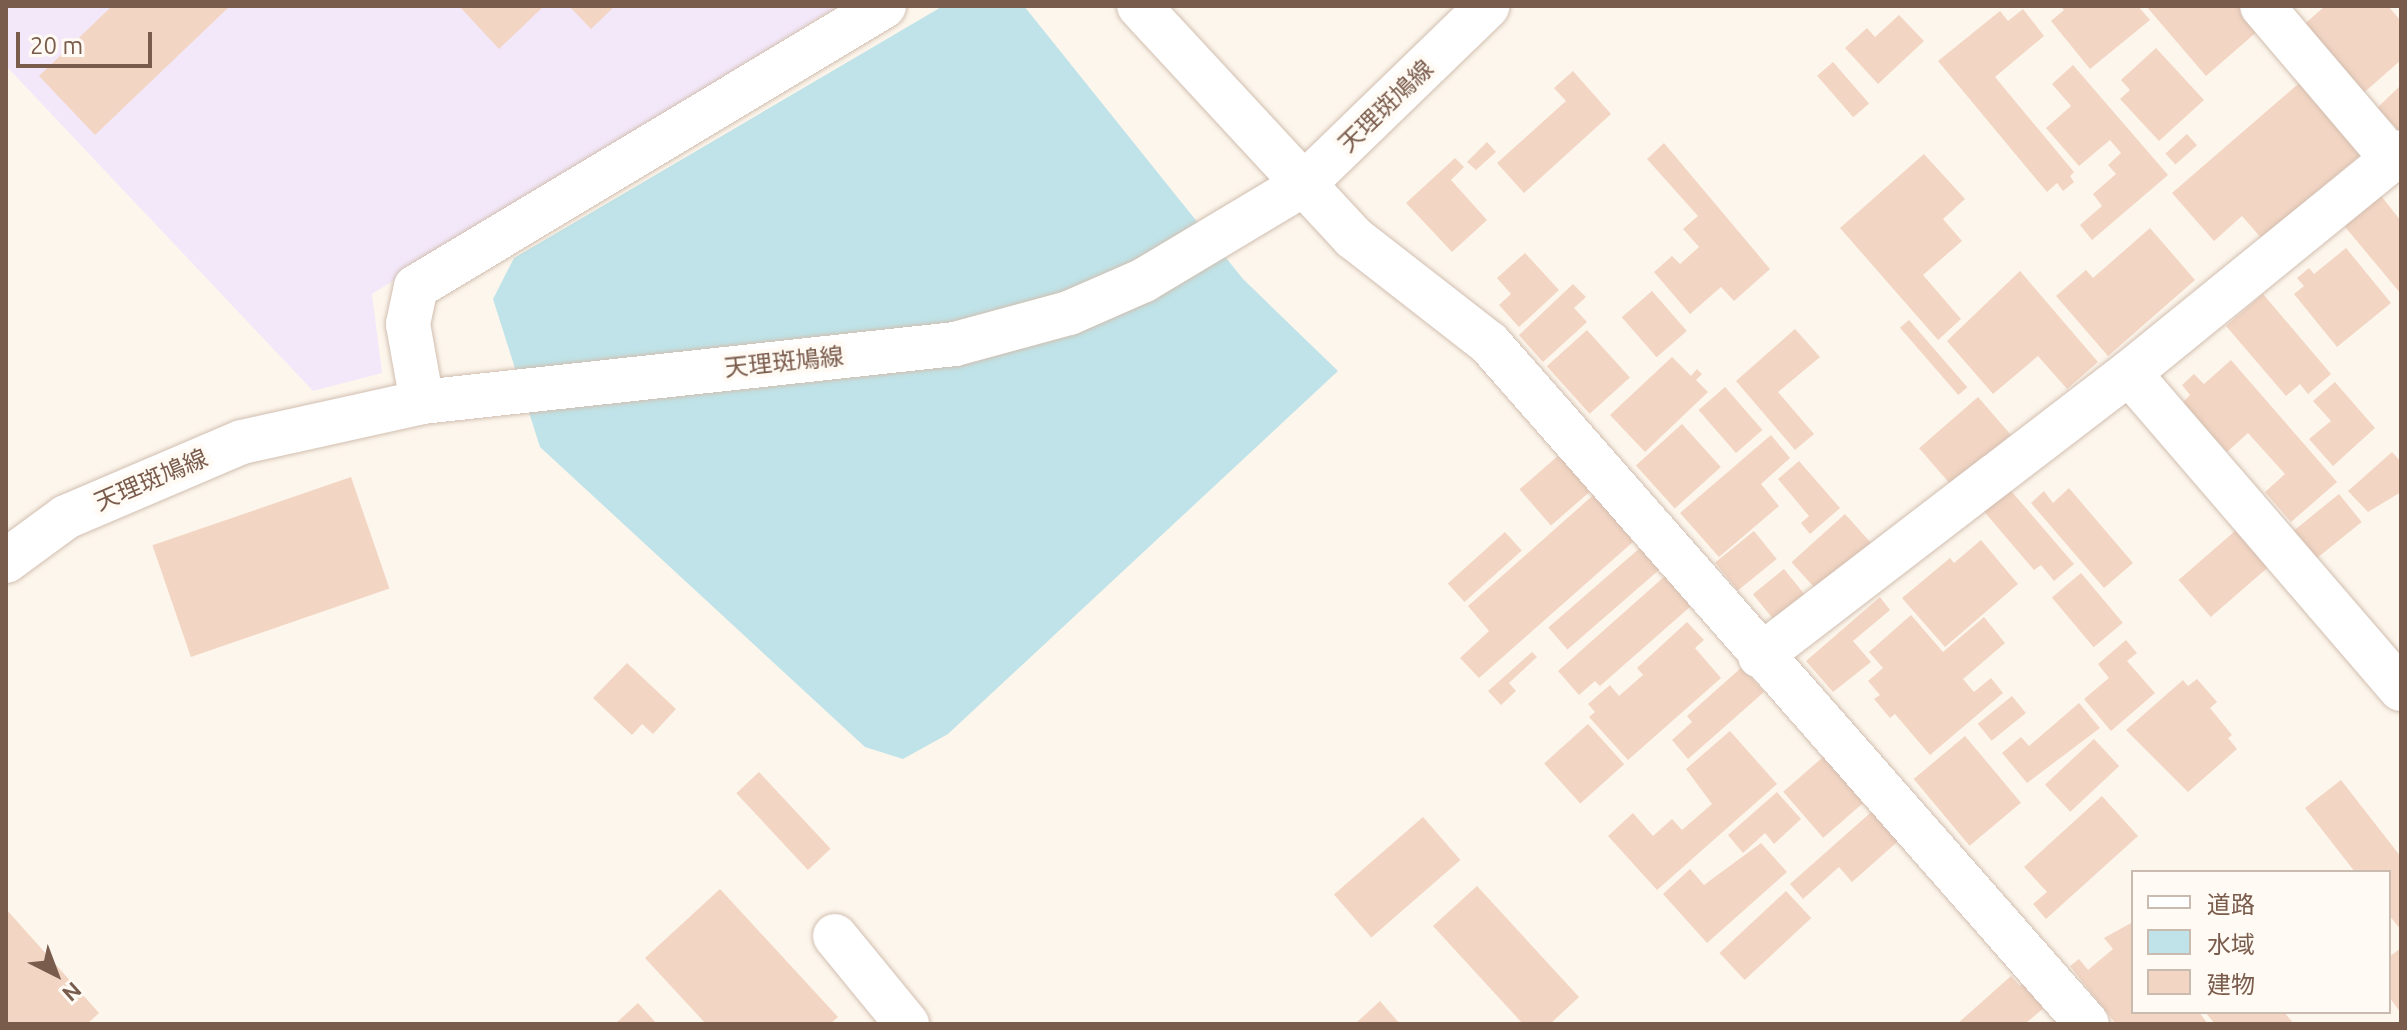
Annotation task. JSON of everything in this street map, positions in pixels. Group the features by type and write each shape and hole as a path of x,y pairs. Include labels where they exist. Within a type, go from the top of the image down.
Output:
{"street":[{"path":"422,402 408,324 416,287 884,6"},
{"path":"1139,6 1354,238 1489,343 1760,656 2087,1024"},
{"name":"天理斑鳩線","path":"6,561 66,517 242,442 422,402 955,344 1069,313 1144,280 1303,185 1488,6"},
{"path":"1760,656 2129,373 2397,156 2262,6"},
{"path":"2129,373 2401,689"},
{"path":"835,936 907,1024"}],"shaded area":[{"path":"6,6 838,6 372,294 382,373 313,391 6,66"}],"water":[{"path":"943,6 1024,6 1243,279 1338,371 948,734 903,759 865,747 540,447 493,299 514,258"}],"building":[{"path":"112,6 230,6 95,135 39,76"},
{"path":"459,6 544,6 499,49"},
{"path":"569,6 615,6 591,29"},
{"path":"2060,6 2138,6 2150,20 2090,69 2051,21 2064,10"},
{"path":"2146,6 2240,6 2260,29 2206,76"},
{"path":"2325,6 2388,6 2401,21 2401,60 2359,97 2299,29"},
{"path":"2023,9 2044,36 1995,77 2074,172 2070,176 2074,182 2063,191 2057,183 2047,192 1938,61 2000,11 2008,21"},
{"path":"1899,15 1924,41 1878,84 1845,48 1867,28 1875,37"},
{"path":"2156,48 2204,100 2159,141 2120,99 2130,90 2121,80"},
{"path":"1833,62 1869,104 1853,117 1817,76"},
{"path":"2073,65 2168,175 2092,240 2080,225 2102,206 2093,194 2116,174 2108,165 2121,153 2110,140 2079,166 2046,128 2071,106 2052,84"},
{"path":"1573,71 1611,114 1524,193 1497,163 1566,101 1554,88"},
{"path":"2304,79 2366,150 2262,239 2242,216 2214,241 2172,193"},
{"path":"2401,85 2401,133 2377,108"},
{"path":"2187,134 2197,145 2175,165 2165,153"},
{"path":"1487,142 1496,152 1476,170 1467,162"},
{"path":"1664,143 1770,269 1734,301 1721,287 1690,314 1654,272 1672,256 1680,264 1699,247 1683,229 1698,216 1647,159"},
{"path":"1924,154 1965,199 1943,219 1962,241 1923,275 1961,319 1938,340 1840,228"},
{"path":"1455,158 1464,167 1451,180 1487,220 1452,252 1406,203"},
{"path":"2378,192 2401,221 2401,294 2341,222"},
{"path":"2150,228 2195,280 2108,356 2056,296 2086,270 2093,278"},
{"path":"2346,248 2391,303 2337,347 2294,294 2304,286 2297,278 2309,268 2314,274"},
{"path":"1525,253 1559,290 1519,327 1499,305 1511,294 1497,278"},
{"path":"2020,271 2098,362 2067,389 2038,356 1993,394 1947,341"},
{"path":"1573,284 1586,297 1574,308 1587,322 1543,362 1519,335"},
{"path":"1652,291 1687,331 1657,357 1622,317"},
{"path":"2263,294 2331,374 2308,394 2300,384 2286,396 2226,326"},
{"path":"1909,320 1967,387 1958,395 1900,328"},
{"path":"1795,329 1820,357 1778,392 1814,434 1795,450 1736,381"},
{"path":"1587,330 1630,378 1590,414 1547,366"},
{"path":"1672,357 1691,376 1697,369 1702,374 1696,380 1708,392 1645,452 1610,415"},
{"path":"2231,360 2337,482 2291,522 2265,492 2285,474 2248,433 2227,452 2183,402 2190,395 2182,385 2194,374 2204,384"},
{"path":"2335,382 2375,428 2333,466 2309,439 2331,421 2313,401"},
{"path":"1725,387 1762,430 1736,453 1699,410"},
{"path":"1978,397 2011,435 1952,486 1919,448"},
{"path":"1682,424 1721,467 1675,509 1636,465"},
{"path":"1771,435 1790,458 1761,484 1779,506 1719,557 1680,513"},
{"path":"1567,448 1598,484 1551,526 1519,489"},
{"path":"2392,452 2401,462 2401,492 2368,512 2348,491"},
{"path":"1799,461 1840,508 1810,534 1801,523 1809,516 1778,479"},
{"path":"351,477 389,589 191,657 152,545"},
{"path":"2006,485 2074,564 2054,581 2041,565 2034,570 1981,508"},
{"path":"2069,488 2133,563 2104,588 2031,503 2044,491 2053,503"},
{"path":"1599,490 1642,534 1479,678 1460,658 1489,631 1468,606"},
{"path":"2339,494 2362,522 2316,559 2293,531"},
{"path":"1845,514 1876,549 1823,597 1791,562"},
{"path":"2242,525 2274,562 2211,617 2179,580"},
{"path":"1754,531 1777,559 1738,590 1715,562"},
{"path":"1505,532 1522,551 1465,602 1448,584"},
{"path":"1981,540 2018,584 1945,647 1902,598 1950,558 1954,563"},
{"path":"1648,541 1667,563 1567,649 1548,628"},
{"path":"1784,569 1815,607 1784,632 1753,594"},
{"path":"2081,573 2123,623 2094,647 2052,597"},
{"path":"1665,576 1691,606 1600,686 1595,681 1579,695 1558,671"},
{"path":"1880,597 1890,610 1853,641 1871,662 1833,692 1806,661"},
{"path":"1911,615 1943,652 1984,617 2005,643 1963,679 1974,692 1991,678 2003,693 1930,755 1895,714 1890,718 1874,699 1880,695 1868,681 1883,668 1869,652"},
{"path":"1687,622 1704,640 1695,648 1721,678 1628,760 1589,717 1595,712 1588,704 1610,685 1619,696 1643,675 1637,668"},
{"path":"2126,640 2137,653 2127,661 2155,693 2111,731 2084,699 2109,678 2098,664"},
{"path":"1532,652 1537,657 1509,683 1516,691 1501,705 1488,691"},
{"path":"627,663 676,709 653,734 642,724 632,735 593,698"},
{"path":"1742,667 1764,692 1688,759 1672,740 1692,722 1687,716"},
{"path":"2197,679 2217,702 2210,708 2232,735 2228,738 2237,749 2188,792 2126,730 2183,680 2188,686"},
{"path":"2012,696 2026,713 1992,741 1978,724"},
{"path":"2079,703 2100,728 2027,783 2002,753 2021,737 2029,746"},
{"path":"1588,724 1624,764 1580,804 1544,763"},
{"path":"1730,731 1777,784 1657,890 1608,836 1633,813 1653,836 1672,819 1682,830 1712,804 1686,769"},
{"path":"1965,736 2021,803 1970,846 1914,779"},
{"path":"2094,739 2119,766 2070,812 2045,785"},
{"path":"1830,751 1870,797 1823,838 1783,792"},
{"path":"759,772 831,849 808,870 736,793"},
{"path":"2341,780 2401,857 2401,930 2391,918 2391,870 2353,870 2305,808"},
{"path":"1777,792 1801,819 1774,844 1765,833 1743,853 1728,835"},
{"path":"2102,796 2138,836 2046,919 2033,904 2047,892 2024,867"},
{"path":"1877,807 1904,836 1852,882 1839,867 1803,899 1790,884"},
{"path":"1423,817 1460,860 1371,937 1334,894"},
{"path":"1761,843 1787,872 1707,943 1663,894 1690,869 1704,885"},
{"path":"1477,886 1579,997 1550,1024 1523,1024 1433,926"},
{"path":"720,889 838,1017 830,1024 706,1024 645,958"},
{"path":"1786,891 1811,918 1745,980 1719,953"},
{"path":"6,909 99,1013 87,1024 6,1024"},
{"path":"2131,923 2131,1014 2200,1014 2208,1024 2116,1024 2070,966 2079,959 2088,970 2113,949 2104,938"},
{"path":"2401,948 2401,1013 2391,1000 2391,956"},
{"path":"2011,976 2020,986 2030,977 2052,1001 2025,1024 1957,1024"},
{"path":"1380,1001 1400,1024 1355,1024"},
{"path":"638,1003 657,1024 615,1024"},
{"path":"2207,1014 2286,1014 2294,1024 2215,1024"}]}
